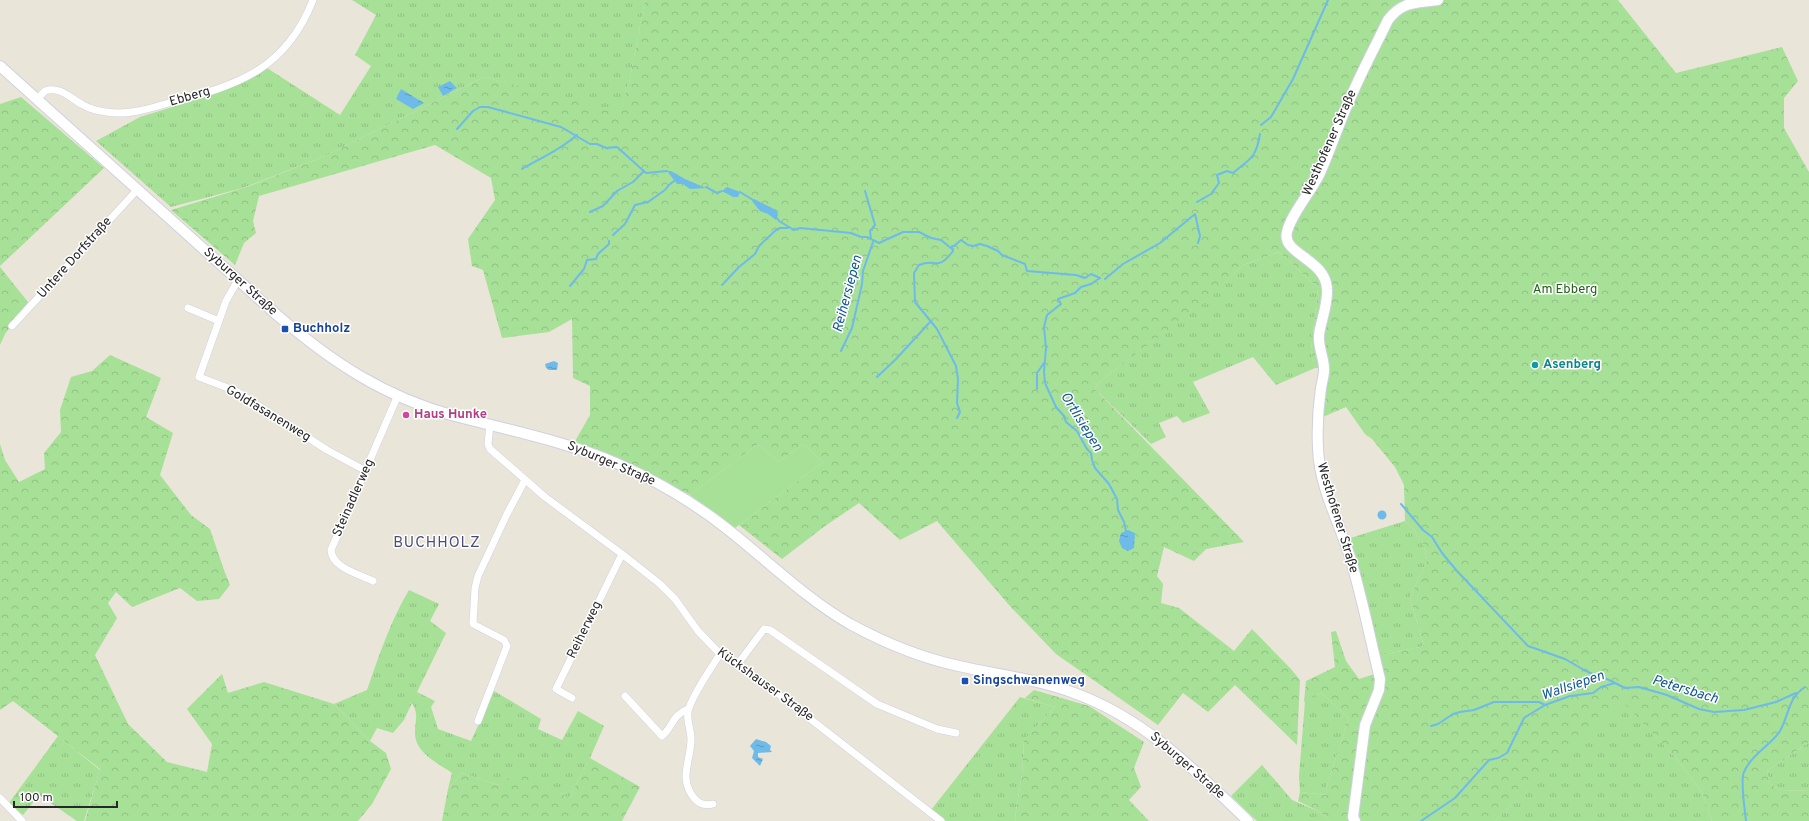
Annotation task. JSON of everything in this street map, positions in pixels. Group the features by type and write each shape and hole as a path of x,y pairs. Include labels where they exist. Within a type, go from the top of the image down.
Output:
{"street":[{"name":"Ebberg","path":"37,99 44,90 56,90 93,109 123,113 141,111 220,89 254,73 279,55 296,33 313,0"},
{"name":"Westhofener Straße","path":"1354,821 1353,817 1365,725 1379,690 1380,679 1359,588 1350,557 1328,497 1318,450 1318,418 1324,368 1320,351 1319,335 1327,298 1327,287 1324,276 1308,258 1300,255 1288,243 1286,234 1290,222 1310,192 1320,173 1353,90 1388,20 1395,10 1405,4 1438,0"},
{"name":"Syburger Straße","path":"0,66 298,333 336,362 363,379 398,395 454,416 490,424 591,453 632,470 667,488 724,526 819,603 850,624 880,639 939,661 1052,686 1075,693 1115,712 1147,731 1182,758 1248,821"},
{"name":"Untere Dorfstraße","path":"12,326 138,189"},
{"name":"Goldfasanenweg","path":"238,280 233,286 199,377 236,391 327,450 366,471"},
{"path":"188,308 219,321"},
{"name":"Steinadlerweg","path":"373,581 336,563 331,555 331,550 398,395"},
{"name":"Kückshauser Straße","path":"490,424 488,444 490,449 567,514 622,554 668,591 698,631 720,654 772,689 814,720 941,821"},
{"path":"478,720 507,646 504,640 473,624 475,588 482,566 525,480"},
{"name":"Reiherweg","path":"572,698 556,688 622,554"},
{"path":"737,665 762,632 766,629 877,704 937,729 956,733"},
{"path":"625,696 662,736 674,718 688,709 720,654"},
{"path":"688,709 691,740 685,774 687,785 695,800 701,804 713,804"},
{"path":"0,798 22,821"}],"green space":[{"path":"352,0 645,0 629,83 619,113 484,77 325,156 243,188 171,207 96,141 140,117 218,93 267,68 340,115 371,66 355,55 376,15"},
{"name":"Am Ebberg","path":"645,0 1618,0 1676,73 1782,47 1798,81 1784,98 1784,128 1809,172 1809,742 1767,771 1770,784 1780,790 1809,791 1809,821 1712,821 1702,792 1675,757 1623,702 1495,821 1330,821 1320,812 1298,801 1300,792 1327,795 1326,788 1349,718 1321,693 1304,702 1306,681 1335,667 1331,632 1336,631 1346,661 1359,679 1381,672 1377,656 1424,646 1410,598 1427,560 1423,543 1415,531 1405,521 1404,485 1395,467 1372,439 1365,434 1346,407 1323,417 1324,368 1315,368 1311,350 1318,288 1279,252 1243,265 1209,299 1099,382 1095,389 1244,542 1206,549 1194,561 1164,547 1157,576 1163,584 1161,603 1179,608 1234,651 1252,629 1291,669 1300,680 1297,745 1235,685 1208,712 1183,693 1158,725 1056,654 1009,605 937,521 900,540 859,503 825,526 782,559 739,525 823,462 803,444 779,462 758,444 690,495 650,474 574,443 590,415 590,386 573,378 572,319 549,332 502,338 483,270 472,266 468,239 495,200 491,178 435,145 259,196 253,221 256,233 244,243 235,265 171,210 247,187 325,156 484,77 619,112 629,83"},
{"path":"21,97 104,168 0,266 0,104"},
{"path":"1279,252 1318,288 1311,350 1315,368 1276,385 1253,357 1193,382 1210,413 1183,423 1177,416 1159,423 1166,437 1151,444 1095,389 1099,382 1208,299 1243,265"},
{"path":"0,267 28,302 5,334 0,345"},
{"path":"110,355 161,378 146,417 173,433 160,475 191,515 210,529 230,585 219,599 197,601 180,588 132,607 116,592 108,603 117,618 95,655 128,724 167,762 207,772 212,744 187,709 222,674 228,693 264,682 334,704 370,741 386,753 391,769 372,804 358,821 85,821 100,769 13,701 0,710 0,444 5,460 19,482 45,469 44,453 61,432 60,410 71,377 92,371"},
{"path":"758,444 779,462 803,444 823,462 735,528 690,495"},
{"path":"1405,521 1415,531 1423,543 1427,560 1410,598 1424,646 1377,656 1347,539"},
{"path":"409,590 439,604 430,621 446,633 417,692 435,701 431,707 438,729 471,741 494,691 541,719 538,729 562,740 578,711 604,726 590,758 569,798 520,771 498,785 462,773 448,789 452,773 428,757 423,752 416,740 416,714 412,703 404,720 393,733 377,728 370,741 334,704 367,690 391,627"},
{"path":"1034,690 1089,706 1144,742 1134,768 1141,787 1129,800 1149,821 1016,821 1015,817 1022,774 1024,740 1055,707 1025,698"},
{"path":"1321,693 1349,718 1326,788 1328,795 1300,792 1299,776 1305,701"},
{"path":"1020,697 1055,707 1024,740 1022,774 1015,817 1016,821 945,821 931,810"},
{"path":"1623,701 1675,757 1702,792 1712,821 1495,821"},
{"path":"58,736 100,770 84,821 77,821 39,795 23,815 9,803"},
{"path":"1809,742 1809,791 1780,790 1770,784 1767,771"},
{"path":"590,758 640,787 622,821 442,821 448,789 462,773 498,785 520,770 569,798"},
{"path":"1262,765 1292,800 1320,812 1330,821 1257,821 1231,796"}],"water":[{"path":"450,81 457,88 443,96 438,87"},
{"path":"401,89 424,103 413,109 396,99"},
{"path":"667,171 671,171 706,188 690,189 683,184 677,184"},
{"path":"727,187 740,192 738,197 733,197 722,191"},
{"path":"754,199 776,210 778,215 776,220 768,214 760,211 752,201"},
{"path":"554,361 558,363 557,370 549,370 546,368 545,364"},
{"path":"1382,510 1387,515 1382,520 1377,515"},
{"path":"1128,530 1135,533 1134,548 1128,551 1122,548 1119,541 1121,533"},
{"path":"756,739 766,742 771,746 770,750 772,752 758,753 758,757 763,759 760,766 752,758 754,751 750,746"}],"waterway":[{"path":"1261,125 1271,117 1293,79 1328,0"},
{"path":"457,129 473,111 480,107 488,107 561,127 590,144 597,144 606,148 617,147 646,173 667,171"},
{"path":"1197,202 1211,194 1219,183 1217,175 1227,171 1233,173 1252,157 1257,148 1260,134"},
{"path":"522,169 557,150 577,135"},
{"path":"590,212 603,206 617,191 633,182 643,172"},
{"path":"613,235 625,224 635,205 648,202 665,190 674,181"},
{"path":"706,187 717,193 722,191"},
{"path":"865,191 875,225 870,231 871,239"},
{"path":"740,192 753,200"},
{"path":"1105,279 1123,264 1160,243 1195,214 1200,236 1198,243"},
{"path":"777,218 779,221 794,230 800,228 851,233 861,237 867,237 879,243 903,232 919,232 931,238 941,240 952,249 952,246 961,240 968,245 973,246 980,244 987,246 998,251 1002,255 1025,264 1027,271 1076,275 1085,278 1091,274 1100,278"},
{"path":"722,285 739,267 755,254 759,246 776,230 780,228 788,228"},
{"path":"570,286 584,269 587,260 596,259 598,254 609,244 609,241"},
{"name":"Reihersiepen","path":"841,351 852,328 862,284 863,271 873,242"},
{"path":"953,249 947,258 940,263 925,263 919,265 914,273 915,302 937,329 956,366 958,379 957,403 960,412 957,418"},
{"name":"Ortlisiepen","path":"1100,278 1091,284 1081,287 1075,293 1058,299 1061,304 1047,315 1044,327 1046,348 1044,372 1045,383 1056,407 1064,416 1066,422 1077,431 1087,449 1091,453 1095,468 1109,484 1117,499 1118,510 1124,522 1126,531"},
{"path":"877,377 931,321"},
{"path":"1037,389 1037,373 1044,363"},
{"name":"Petersbach","path":"1401,504 1423,530 1432,537 1442,553 1457,571 1528,646 1565,659 1584,670 1625,688 1639,687 1667,695 1699,709 1714,712 1744,710 1776,702 1796,693"},
{"name":"Wallsiepen","path":"1421,821 1455,798 1489,760 1498,758 1507,753 1524,718 1545,705 1570,696 1593,693 1601,687 1615,683"},
{"path":"1746,821 1743,788 1744,772 1751,760 1772,741 1780,731 1795,696 1805,687"},
{"path":"1431,726 1438,724 1453,714 1474,710 1494,702 1539,702 1545,705"}],"place":[{"name":"Buchholz","path":"285,329"},
{"name":"Asenberg","path":"1535,365"},
{"name":"Haus Hunke","path":"406,415"},
{"name":"Singschwanenweg","path":"965,681"}],"district":[{"name":"BUCHHOLZ","path":"437,543"}]}
